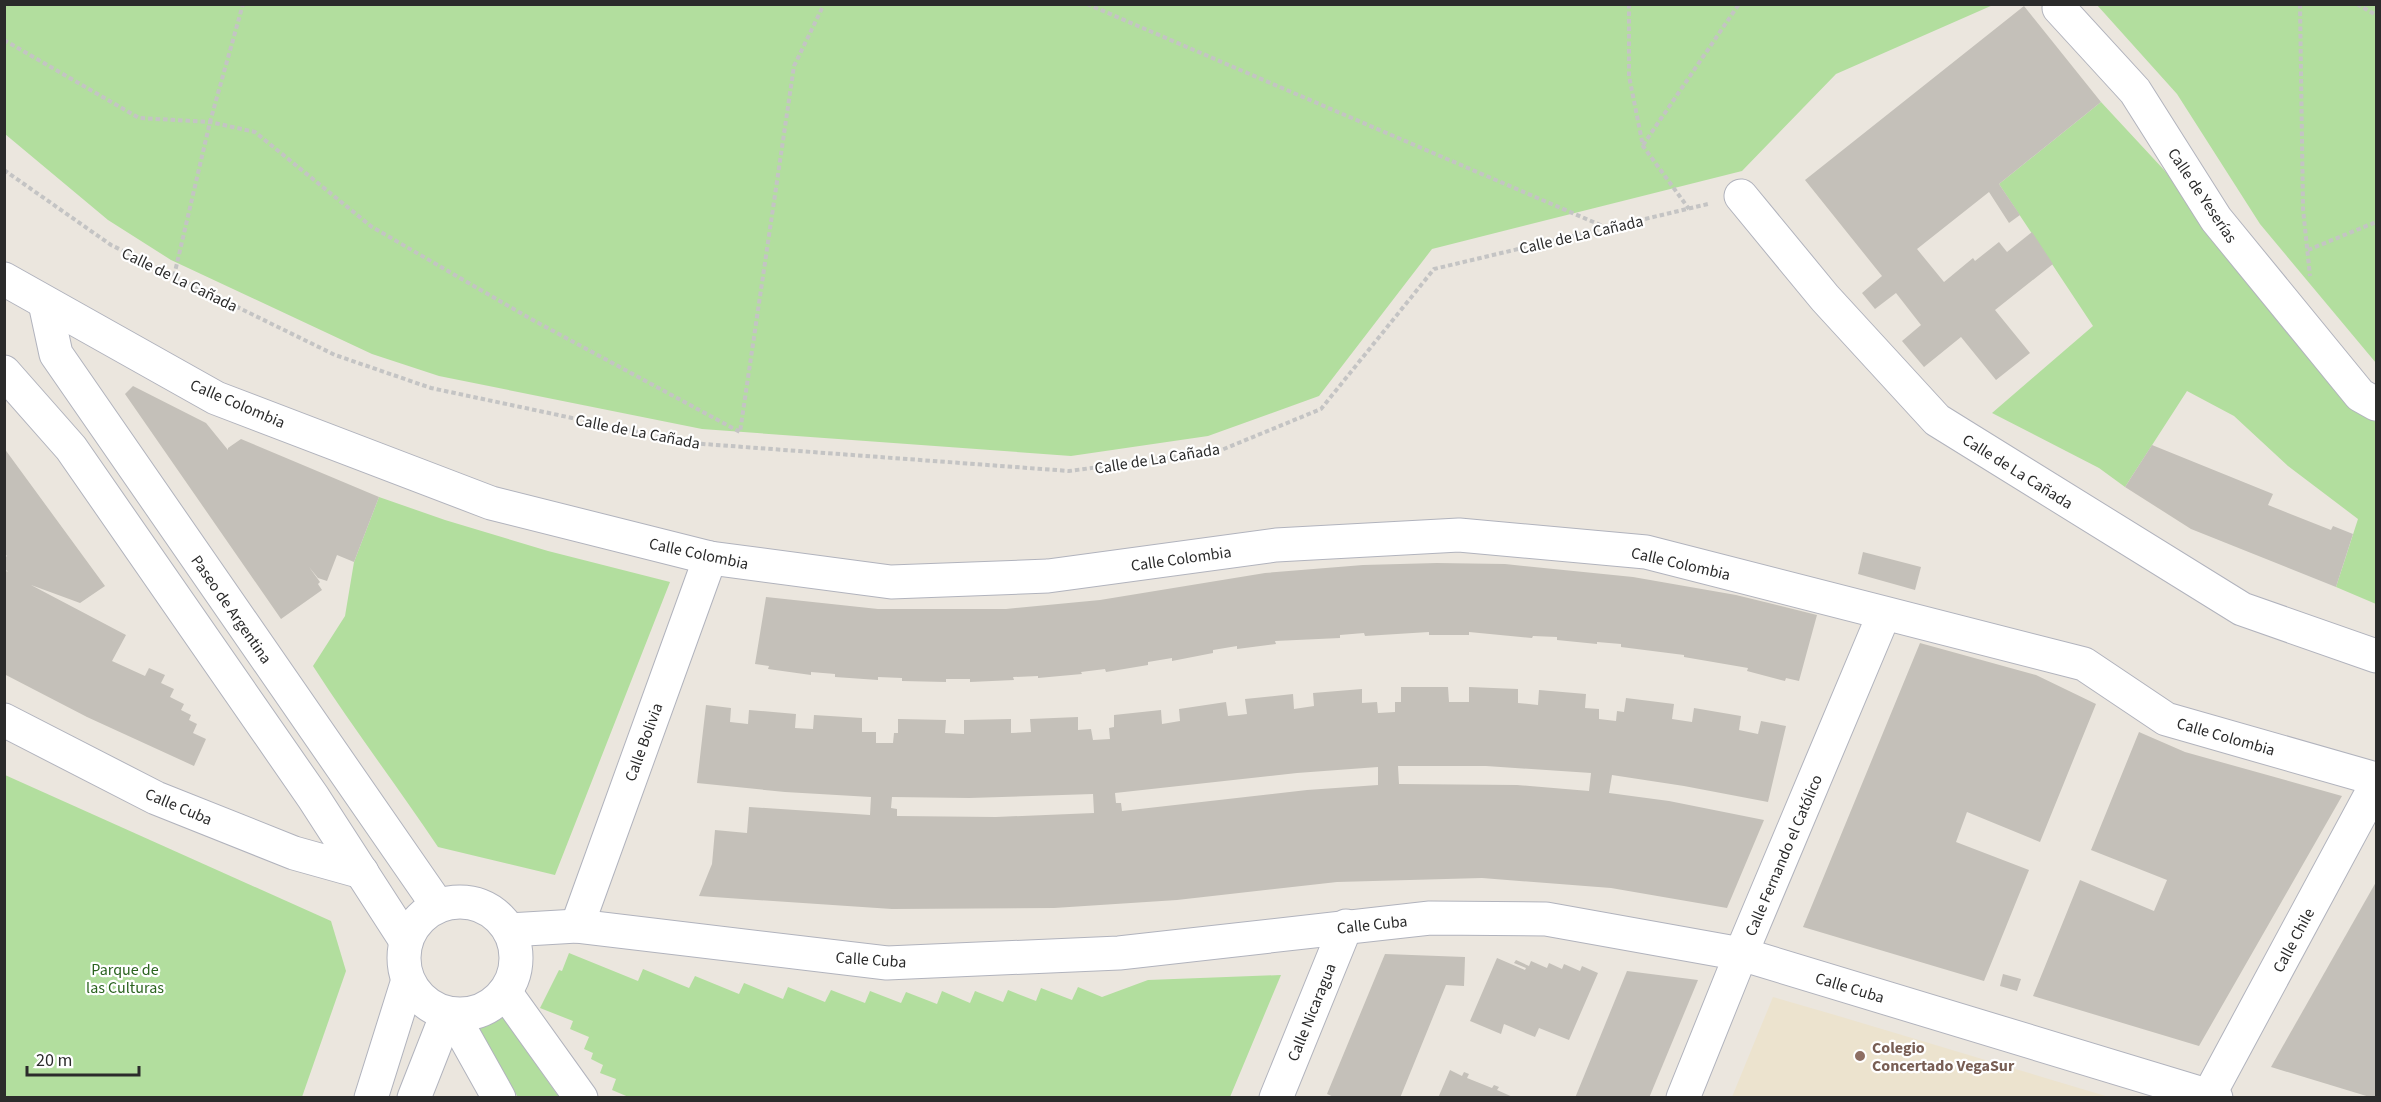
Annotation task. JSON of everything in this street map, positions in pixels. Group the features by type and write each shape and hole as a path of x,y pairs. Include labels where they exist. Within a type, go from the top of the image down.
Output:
{"street":[{"name":"Calle de Yeserías","path":"2059,8 2135,91 2216,219 2360,395 2376,404"},
{"name":"Calle de La Cañada","path":"1741,196 1825,298 1937,420 2242,609 2376,656"},
{"name":"Calle Colombia","path":"4,279 216,398 480,499 710,558 891,582 1048,576 1276,545 1459,535 1646,552 2084,664 2166,719 2376,779"},
{"name":"Paseo de Argentina","path":"45,303 56,354 438,906"},
{"path":"4,372 71,448 313,797 406,941"},
{"name":"Calle Bolivia","path":"577,926 710,558"},
{"name":"Calle Fernando el Católico","path":"1683,1098 1884,614"},
{"name":"Calle Cuba","path":"4,720 156,798 294,853 362,872"},
{"name":"Calle Chile","path":"2212,1096 2376,786"},
{"path":"454,902 470,903 485,908 498,917 509,930 515,945 516,961 513,977 505,992 494,1004 479,1011 449,1014 431,1007 417,995 408,980 404,954 406,941 413,926 424,914 438,906 454,902"},
{"name":"Calle Cuba","path":"509,930 577,926 887,963 1119,953 1430,918 1546,919 1741,954 2212,1096"},
{"name":"Calle Nicaragua","path":"1276,1098 1346,926"},
{"path":"370,1098 408,980"},
{"path":"505,992 581,1098"},
{"path":"414,1098 449,1014"},
{"path":"449,1014 499,1098"}],"path":[{"path":"174,276 210,122 243,4"},
{"path":"4,40 139,118 210,122 255,132 372,227 531,318 740,432 794,66 824,4"},
{"path":"1088,4 1606,228"},
{"path":"1629,4 1629,76 1643,146 1689,209"},
{"path":"1643,146 1739,4"},
{"path":"2300,4 2303,209 2311,285"},
{"path":"2357,4 2376,15"},
{"name":"Calle de La Cañada","path":"4,170 111,245 335,355 431,388 690,443 1069,471 1219,451 1321,409 1434,269 1741,196"},
{"path":"2307,250 2376,222"}],"shaded area":[{"name":"Colegio Concertado VegaSur","path":"1773,997 1835,1015 2109,1097 1732,1097"}],"green space":[{"path":"4,5 1993,5 1836,74 1742,171 1432,249 1319,396 1208,436 1071,456 702,429 439,376 372,354 171,260 108,220 5,134"},
{"path":"2097,5 2376,5 2376,363 2260,224 2177,94"},
{"path":"2101,102 2165,171 2289,335 2356,411 2376,422 2376,604 2336,587 2358,519 2288,466 2234,416 2187,391 2125,487 2099,468 1992,413 2093,326 1999,184"},
{"path":"379,497 445,520 548,551 670,582 555,875 438,847 313,666 345,616 354,562"},
{"name":"Parque de las Culturas","path":"5,775 331,921 346,971 302,1097 5,1097"},
{"path":"569,953 638,981 643,969 689,988 695,976 739,994 744,983 783,999 788,987 825,1002 831,990 865,1003 870,991 901,1003 906,992 937,1004 942,991 970,1003 975,991 1003,1002 1008,990 1036,1001 1041,988 1072,1000 1078,987 1102,997 1148,980 1281,975 1230,1097 631,1098 612,1090 616,1079 600,1073 603,1065 591,1059 593,1053 584,1049 589,1037 570,1029 573,1021 540,1008 559,970 562,971"},
{"path":"502,1016 559,1097 518,1097 472,1030"}],"building":[{"path":"2024,6 2101,102 1999,184 2020,215 2009,223 1989,192 1917,249 1944,282 1973,258 1975,261 1999,242 2007,252 2032,232 2053,264 1995,310 2030,353 1996,380 1961,337 1924,367 1902,341 1921,325 1896,293 1875,309 1862,293 1882,276 1805,180"},
{"path":"133,386 206,423 228,450 241,439 379,497 354,562 337,555 327,581 318,578 309,567 320,582 318,584 322,590 281,619 125,394"},
{"path":"2152,445 2273,494 2268,505 2331,530 2333,526 2353,534 2336,587 2191,529 2125,487"},
{"path":"4,448 105,586 80,603 31,585 126,635 112,661 145,676 149,668 165,675 161,683 174,689 170,697 184,704 181,710 191,715 189,720 197,724 193,733 206,739 194,766 87,717 4,674 4,570 8,572 4,568 4,558 7,556 4,553"},
{"path":"1863,552 1921,567 1915,590 1858,574"},
{"path":"1505,564 1633,577 1736,595 1817,615 1799,681 1786,678 1785,681 1747,671 1748,668 1684,657 1684,655 1621,647 1621,644 1557,640 1557,637 1533,636 1532,638 1469,632 1469,635 1429,635 1429,632 1365,636 1364,633 1340,635 1340,638 1275,641 1276,644 1237,649 1237,646 1213,650 1213,653 1172,661 1172,658 1148,662 1148,665 1106,672 1105,669 1081,672 1082,674 1038,678 1038,676 1013,677 1014,680 970,682 970,679 946,679 946,682 902,681 902,678 878,677 878,680 835,677 835,674 811,672 811,675 768,669 769,666 755,664 766,597 878,609 1006,609 1100,600 1265,573 1363,565"},
{"path":"1920,643 2036,675 2096,704 2040,842 1967,812 1956,842 2029,870 1984,981 1803,927"},
{"path":"1401,687 1448,687 1449,702 1469,702 1469,687 1518,689 1518,703 1538,705 1539,690 1586,694 1585,708 1599,709 1599,719 1616,721 1617,711 1624,712 1626,698 1674,704 1672,719 1692,722 1694,708 1741,716 1739,730 1758,734 1761,721 1786,726 1768,802 1612,775 1609,793 1669,801 1764,820 1727,908 1611,888 1482,878 1337,882 1177,900 1054,908 892,909 699,896 712,864 715,830 747,833 749,807 870,815 871,797 785,792 697,783 706,705 731,708 730,722 748,724 749,710 796,714 795,728 813,729 814,715 862,718 862,732 876,732 876,743 893,743 894,733 898,733 898,719 946,720 945,733 964,734 964,720 1011,719 1011,733 1031,732 1030,719 1078,717 1078,730 1091,729 1093,740 1110,739 1109,728 1114,727 1114,715 1161,710 1162,724 1180,721 1179,709 1226,702 1228,716 1247,714 1245,699 1293,694 1294,709 1314,706 1313,693 1362,689 1362,703 1377,702 1378,713 1395,712 1395,702 1401,702","holes":["1398,766 1486,766 1591,773 1589,791 1517,785 1399,784","1378,767 1378,785 1307,790 1122,811 1121,803 1116,803 1115,793 1297,773","1093,794 1094,813 996,817 897,816 897,809 891,808 892,797 969,798"]},
{"path":"2139,732 2185,752 2342,796 2199,1046 2033,996 2080,880 2154,911 2167,880 2091,850"},
{"path":"2376,882 2376,1098 2373,1098 2271,1067"},
{"path":"1385,954 1465,957 1464,986 1446,985 1400,1098 1336,1098 1327,1094"},
{"path":"1497,958 1525,970 1526,968 1514,963 1516,960 1529,966 1531,961 1547,968 1549,963 1562,969 1564,964 1580,971 1582,966 1598,973 1569,1040 1539,1028 1535,1037 1504,1024 1501,1034 1470,1021"},
{"path":"1627,971 1698,980 1649,1098 1575,1098"},
{"path":"2003,974 2021,979 2017,991 2000,986"},
{"path":"1450,1070 1462,1076 1464,1072 1469,1074 1467,1078 1492,1088 1494,1085 1499,1087 1497,1090 1515,1098 1438,1098"}],"place":[{"name":"Colegio Concertado VegaSur","path":"1860,1056"}]}
